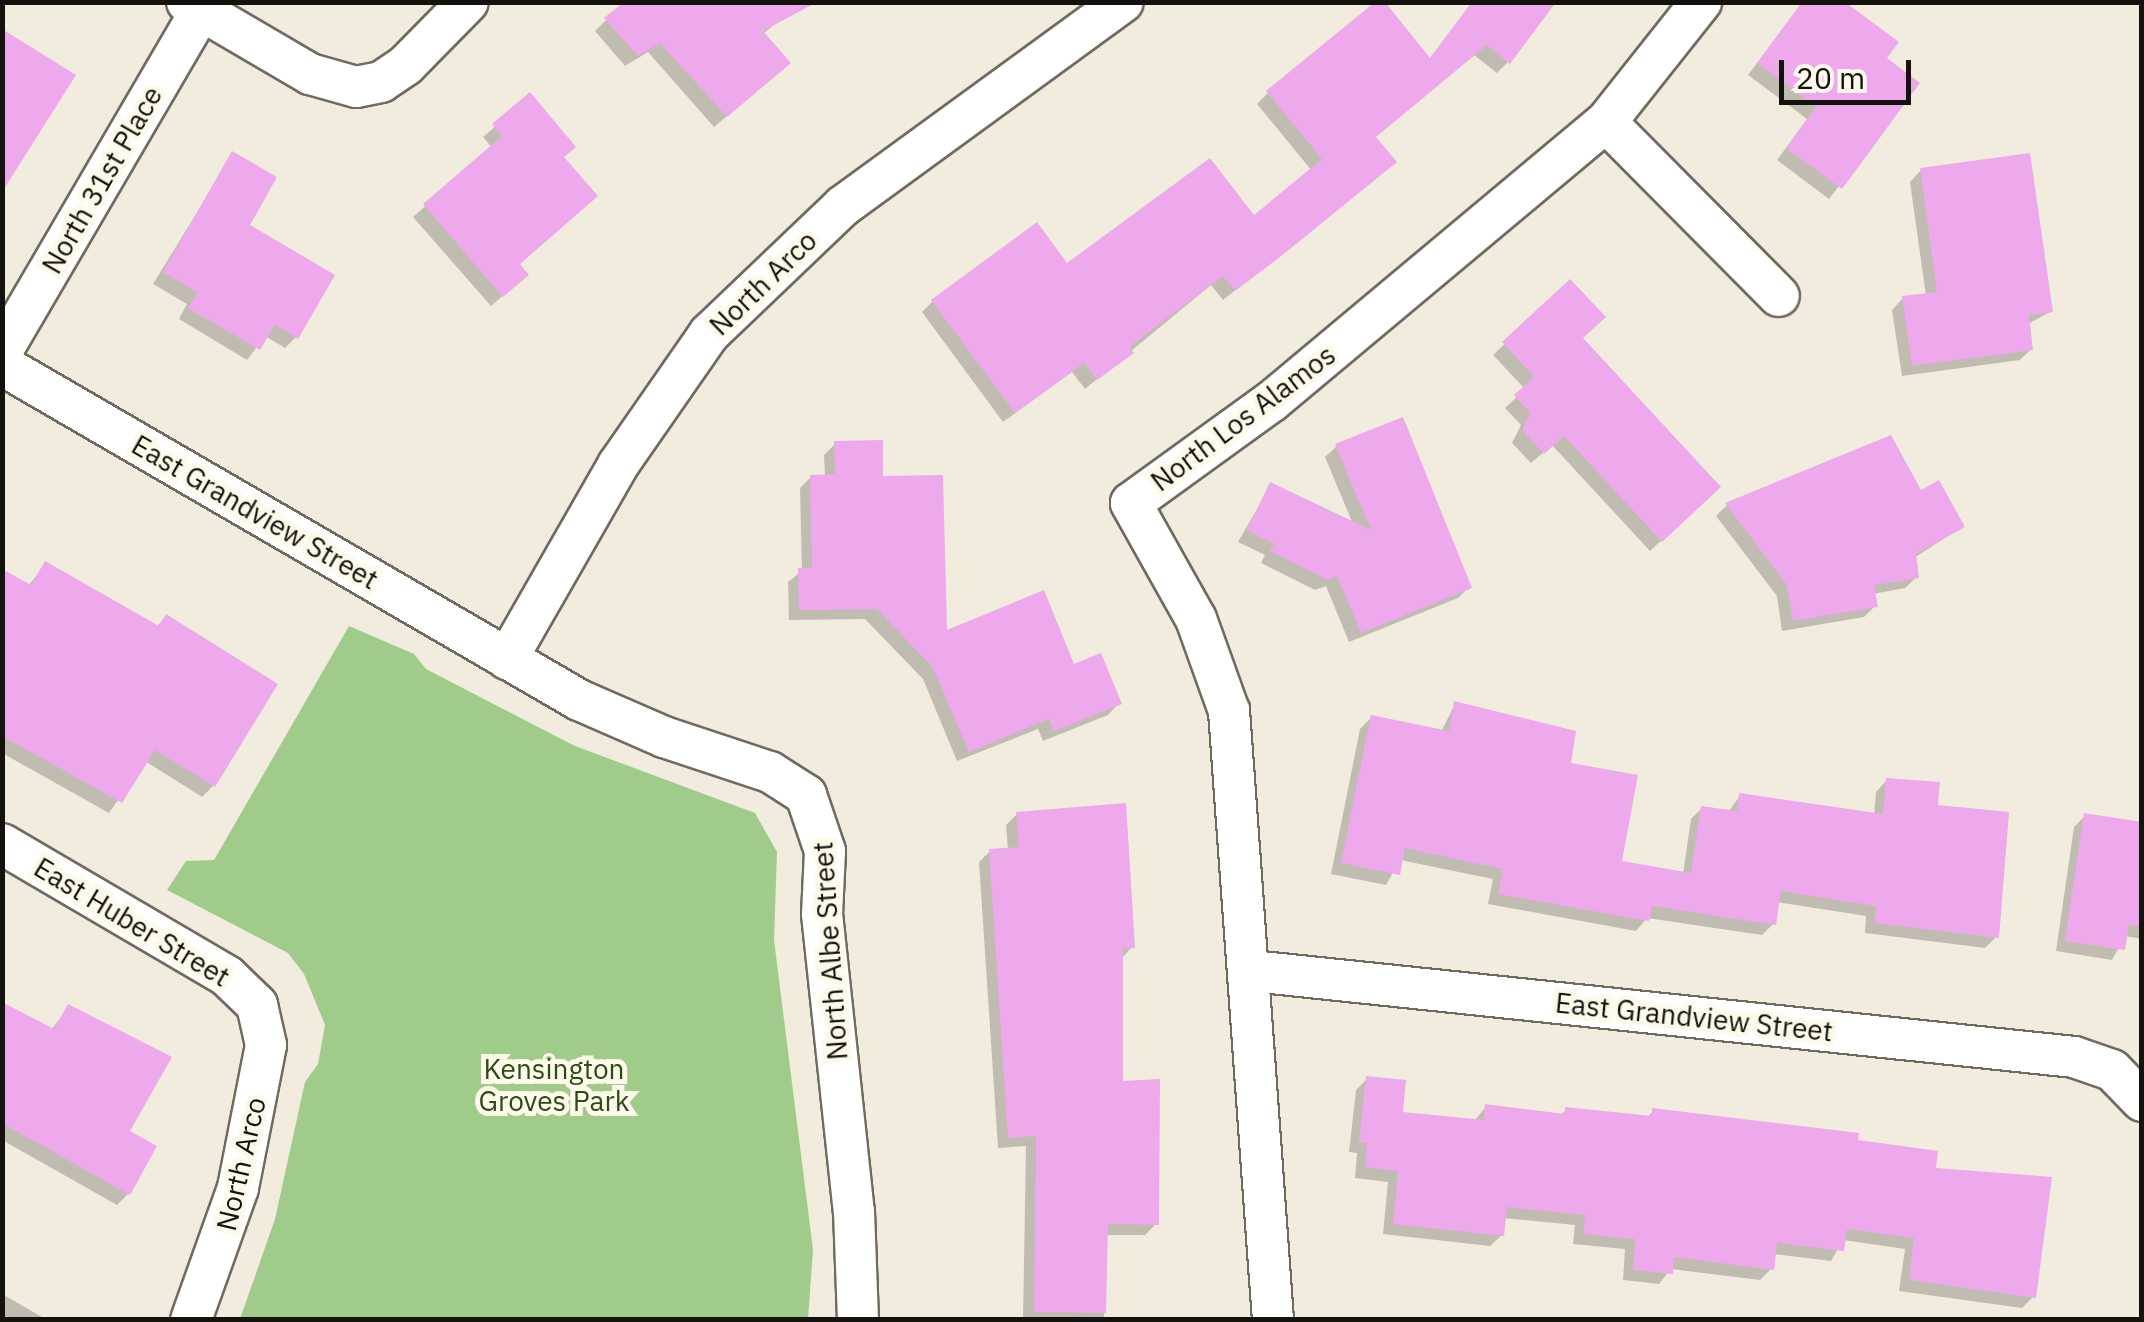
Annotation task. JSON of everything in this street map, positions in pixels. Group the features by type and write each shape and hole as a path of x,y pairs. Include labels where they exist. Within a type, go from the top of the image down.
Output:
{"street":[{"path":"194,6 332,83 381,82 468,2"},
{"name":"North Arco","path":"507,659 618,464 708,334 843,206 1123,2"},
{"name":"North Los Alamos","path":"1273,1320 1252,972 1229,711 1196,619 1132,502 1272,401 1606,122 1700,2"},
{"name":"North 31st Place","path":"2,350 194,6"},
{"path":"1606,122 1779,296"},
{"name":"East Grandview Street","path":"2,365 507,659"},
{"name":"North Albe Street","path":"507,659 622,720 770,772 806,795 817,813 858,1320"},
{"name":"East Huber Street","path":"2,844 227,976 257,1005"},
{"name":"East Grandview Street","path":"1252,972 2074,1057 2136,1092"},
{"name":"North Arco","path":"191,1320 227,1230 246,1153 266,1044 257,1005"}],"green space":[{"name":"Kensington Groves Park","path":"349,626 414,654 426,669 575,746 755,813 777,852 774,940 813,1250 808,1319 240,1319 275,1219 305,1082 318,1064 325,1025 304,974 288,953 167,890 186,861 214,860"}],"building":[{"path":"624,2 817,2 763,31 791,63 727,117 660,43 638,56 604,18"},
{"path":"1375,2 1385,2 1430,58 1472,2 1556,2 1510,64 1487,45 1376,137 1397,162 1280,257 1235,291 1223,276 1129,347 1134,353 1097,380 1084,363 1015,413 931,300 1037,222 1067,263 1210,158 1254,215 1322,159 1266,91"},
{"path":"1802,2 1845,2 1899,42 1887,58 1920,83 1842,189 1786,148 1816,107 1757,63"},
{"path":"2,29 76,75 2,192"},
{"path":"530,92 576,147 564,157 598,196 520,264 529,275 503,297 423,204 502,136 492,124"},
{"path":"232,151 277,177 250,225 335,275 298,339 275,325 260,350 188,308 197,292 163,272"},
{"path":"2030,153 2053,312 2029,315 2033,350 1912,366 1902,296 1937,292 1920,168"},
{"path":"1570,279 1606,317 1583,338 1721,487 1662,542 1564,436 1544,454 1522,430 1530,413 1514,395 1534,377 1502,342"},
{"path":"1403,417 1472,588 1361,633 1337,576 1328,580 1270,551 1274,544 1247,530 1270,482 1371,530 1335,444"},
{"path":"1891,435 1921,490 1939,480 1965,527 1916,554 1919,578 1874,585 1878,607 1793,621 1787,585 1725,503"},
{"path":"883,440 883,476 943,475 947,630 1044,590 1074,664 1101,653 1122,704 1054,731 1049,719 969,752 933,668 877,609 799,610 798,568 812,568 810,475 835,474 834,441"},
{"path":"45,561 159,626 166,614 278,684 215,787 155,750 122,803 2,736 2,569 31,585"},
{"path":"1454,701 1576,731 1571,763 1638,775 1622,861 1691,873 1701,806 1737,811 1739,793 1883,814 1886,778 1940,782 1938,805 2009,812 1999,938 1875,923 1876,906 1781,891 1776,925 1652,906 1649,921 1498,894 1503,869 1405,848 1400,875 1341,863 1371,715 1449,731"},
{"path":"1126,803 1135,948 1123,949 1123,1081 1160,1079 1159,1225 1108,1224 1106,1313 1034,1312 1036,1136 1008,1138 989,849 1019,847 1016,812"},
{"path":"2084,813 2142,822 2142,927 2129,925 2125,950 2065,941"},
{"path":"2,1002 54,1029 68,1004 172,1057 130,1131 157,1146 130,1195 2,1123"},
{"path":"1366,1076 1406,1080 1403,1112 1484,1120 1485,1104 1565,1114 1565,1107 1652,1116 1652,1108 1859,1133 1858,1140 1938,1151 1936,1168 2052,1177 2036,1298 1909,1280 1914,1238 1847,1229 1844,1251 1777,1243 1774,1270 1674,1257 1673,1274 1633,1270 1635,1239 1583,1234 1585,1215 1507,1207 1504,1236 1393,1224 1398,1171 1365,1167 1367,1143 1359,1142"}]}
